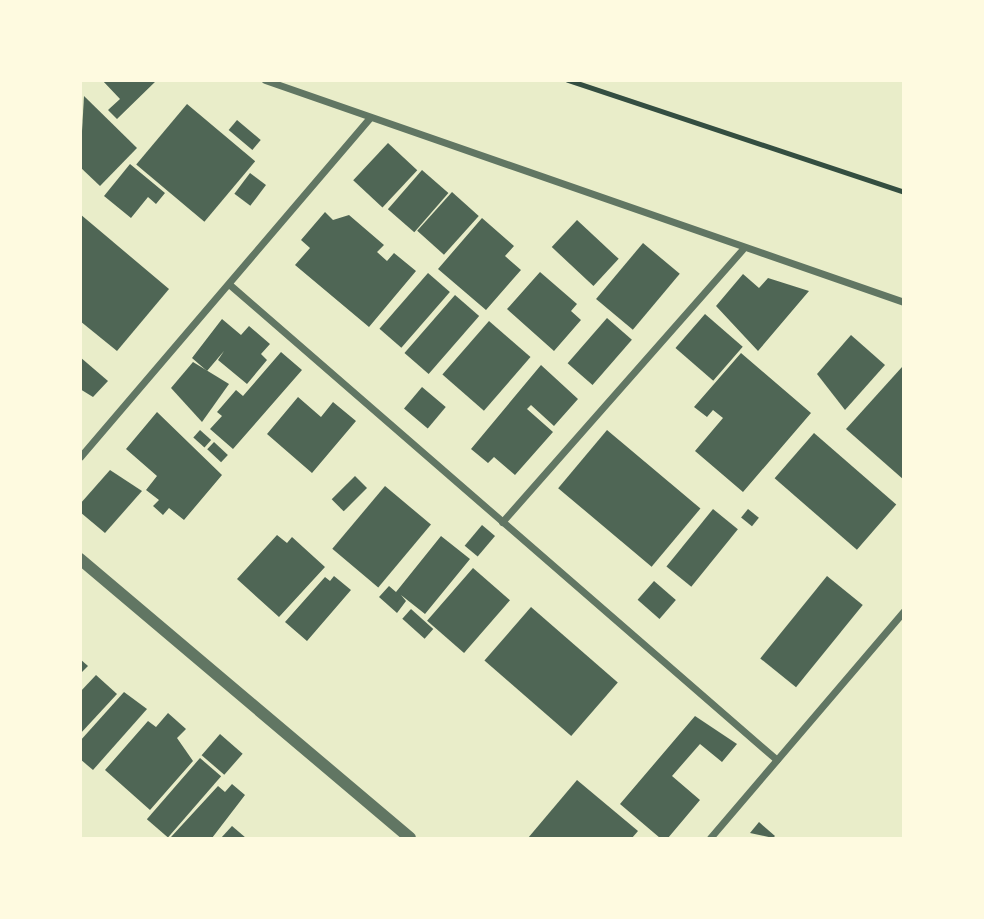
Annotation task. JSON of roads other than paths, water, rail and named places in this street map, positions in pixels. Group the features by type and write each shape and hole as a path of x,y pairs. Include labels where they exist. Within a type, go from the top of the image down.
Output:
{"street":[{"path":"265,80 741,250 904,302"},
{"path":"80,457 230,285 369,119"},
{"path":"502,522 741,250"},
{"path":"230,285 777,760"},
{"path":"80,559 410,838"},
{"path":"710,838 904,611"}]}
